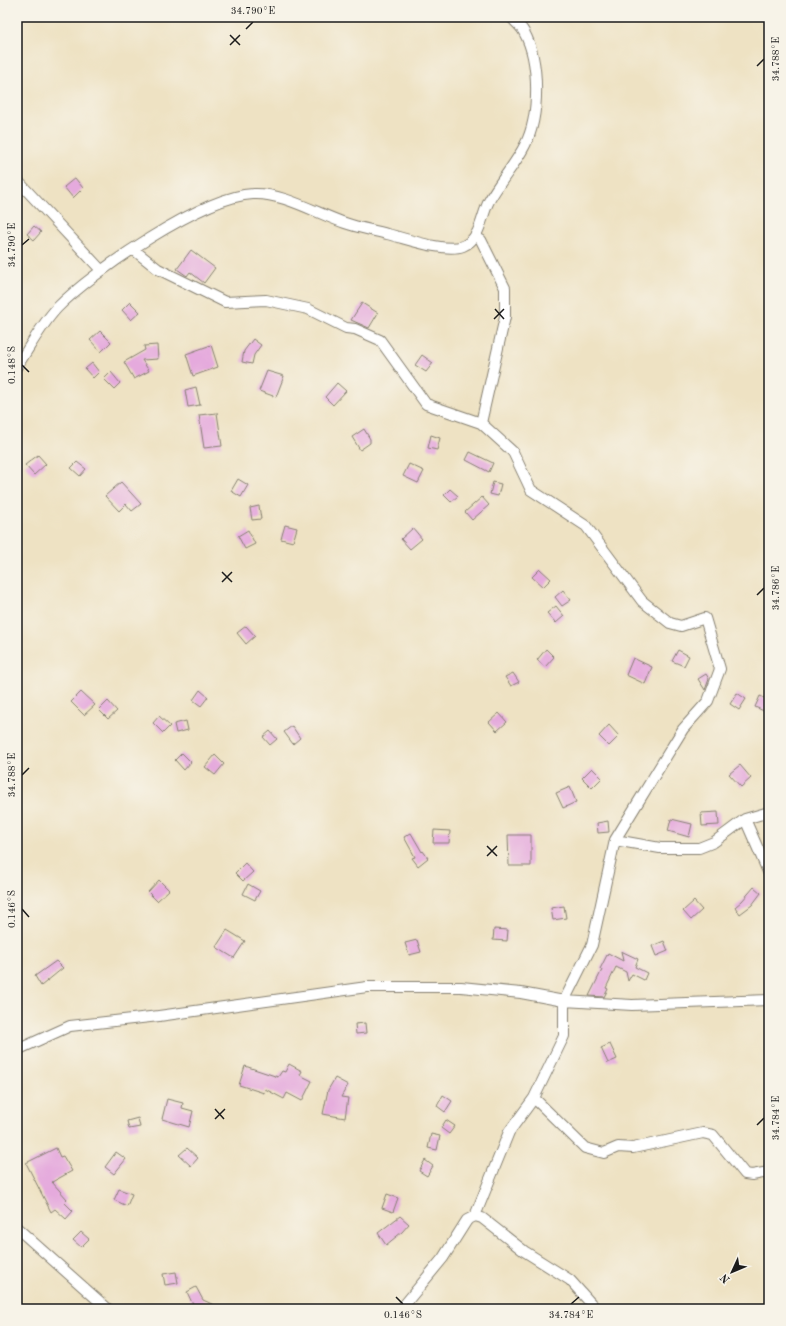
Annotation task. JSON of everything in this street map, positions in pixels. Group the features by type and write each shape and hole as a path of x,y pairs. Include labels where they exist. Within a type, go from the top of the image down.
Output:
{"street":[{"path":"17,366 34,339 56,309 101,270 190,215 211,205 253,194 276,197 346,224 424,243 455,248 465,246 477,235 490,199 526,143 532,122 536,96 536,71 532,53 524,31 511,17"},
{"path":"17,180 101,270"},
{"path":"481,240 505,288 505,317 481,423"},
{"path":"134,250 158,269 225,302 266,300 308,309 346,328 355,329 380,340 426,404 481,423 514,452 531,490 586,526 642,601 670,623 681,626 705,618 720,669 708,700 682,729 615,840 592,945 564,1001 564,1036 534,1098 509,1132 475,1216 467,1220 443,1258 401,1309"},
{"path":"615,840 660,848 699,848 714,842 745,819 769,812"},
{"path":"745,819 769,874"},
{"path":"17,1050 70,1026 159,1016 368,987 461,987 521,993 564,1001 632,1005 769,1000"},
{"path":"534,1098 585,1148 604,1153 618,1147 633,1148 703,1133 713,1135 745,1174 752,1176 769,1172"},
{"path":"475,1216 482,1218 524,1250 570,1280 596,1309"},
{"path":"17,1228 108,1309"}],"building":[{"path":"75,178 83,188 73,198 64,187"},
{"path":"34,226 41,232 34,240 27,234"},
{"path":"191,250 215,268 204,283 190,272 187,276 177,269"},
{"path":"130,302 140,312 131,320 122,310"},
{"path":"362,303 378,313 369,328 351,320"},
{"path":"100,331 111,342 101,352 90,340"},
{"path":"253,339 261,345 254,355 252,364 242,362 244,351"},
{"path":"157,345 158,359 142,360 149,371 134,379 124,362 145,350 144,346"},
{"path":"211,345 218,367 193,376 186,354"},
{"path":"422,355 433,363 426,372 415,365"},
{"path":"92,363 99,372 93,378 85,369"},
{"path":"267,371 284,376 276,397 259,391"},
{"path":"111,372 120,383 114,389 104,379"},
{"path":"337,383 346,391 333,405 325,397"},
{"path":"196,387 200,405 188,407 185,390"},
{"path":"217,413 222,446 204,448 199,415"},
{"path":"364,429 370,439 370,443 360,450 352,437"},
{"path":"431,435 440,438 437,450 428,448"},
{"path":"470,452 493,463 489,472 466,460"},
{"path":"38,455 46,464 34,475 25,465"},
{"path":"77,462 86,469 80,476 71,468"},
{"path":"409,464 424,471 418,483 403,476"},
{"path":"238,479 248,485 241,497 231,491"},
{"path":"121,482 141,504 132,511 126,504 119,511 105,496"},
{"path":"493,482 501,484 498,496 490,494"},
{"path":"450,489 458,496 451,502 444,495"},
{"path":"482,497 489,505 472,520 465,512"},
{"path":"259,506 261,519 252,520 250,508"},
{"path":"285,525 297,528 293,542 281,539"},
{"path":"413,528 422,539 410,549 401,539"},
{"path":"248,530 255,544 245,549 238,536"},
{"path":"540,569 551,579 543,587 532,577"},
{"path":"563,590 571,600 562,606 555,597"},
{"path":"556,606 564,616 556,623 547,613"},
{"path":"246,626 255,636 246,644 237,633"},
{"path":"546,649 554,657 545,667 537,660"},
{"path":"678,650 689,656 684,666 672,661"},
{"path":"633,658 652,667 645,684 626,675"},
{"path":"513,673 519,682 511,686 505,677"},
{"path":"706,674 709,679 705,690 698,679"},
{"path":"200,690 208,697 201,706 193,700"},
{"path":"81,692 95,705 84,715 71,702"},
{"path":"737,693 746,699 739,710 730,704"},
{"path":"760,696 769,700 766,712 755,707"},
{"path":"108,701 117,711 108,719 99,710"},
{"path":"499,713 507,722 497,731 489,722"},
{"path":"159,716 170,726 163,733 153,723"},
{"path":"186,721 188,730 176,733 174,724"},
{"path":"609,725 619,736 609,746 599,736"},
{"path":"292,726 300,738 293,744 284,732"},
{"path":"270,731 277,739 270,745 263,737"},
{"path":"182,753 191,762 184,770 175,760"},
{"path":"215,755 224,764 215,775 205,767"},
{"path":"740,765 751,778 741,787 729,774"},
{"path":"592,768 602,778 592,788 582,778"},
{"path":"570,787 576,802 563,808 556,793"},
{"path":"718,812 719,825 702,826 701,813"},
{"path":"671,819 692,824 689,837 668,831"},
{"path":"608,821 609,832 598,833 597,823"},
{"path":"434,830 450,831 449,843 433,843"},
{"path":"411,833 422,852 423,851 428,858 418,866 412,858 415,857 404,837"},
{"path":"508,835 531,835 531,866 509,866"},
{"path":"245,863 253,872 243,881 235,873"},
{"path":"159,880 169,890 157,901 148,892"},
{"path":"248,884 260,891 255,900 243,894"},
{"path":"754,887 761,893 752,905 740,914 735,907"},
{"path":"694,901 702,910 691,920 683,911"},
{"path":"564,906 566,918 553,920 551,908"},
{"path":"494,929 508,930 507,941 493,940"},
{"path":"227,930 245,941 234,958 216,947"},
{"path":"417,940 421,952 409,955 405,943"},
{"path":"664,941 668,951 656,956 652,946"},
{"path":"621,951 638,959 635,967 647,973 644,980 632,974 628,981 626,972 616,967 606,988 608,989 604,997 589,996 602,970 600,969 608,953 623,961"},
{"path":"56,961 63,968 41,986 35,976"},
{"path":"365,1023 366,1033 356,1034 355,1024"},
{"path":"610,1044 617,1059 608,1063 601,1048"},
{"path":"289,1064 302,1071 300,1075 312,1081 302,1101 287,1093 284,1099 265,1089 264,1093 239,1085 245,1066 278,1077 282,1071 285,1072"},
{"path":"335,1078 348,1085 341,1097 348,1098 345,1118 323,1114 328,1090"},
{"path":"443,1095 452,1101 445,1112 437,1106"},
{"path":"167,1099 183,1103 182,1108 193,1111 189,1127 162,1119"},
{"path":"138,1118 140,1127 129,1129 127,1121"},
{"path":"446,1120 455,1126 449,1134 441,1128"},
{"path":"431,1134 440,1136 437,1150 428,1148"},
{"path":"56,1148 60,1157 63,1156 72,1171 52,1182 67,1199 64,1202 73,1211 66,1219 55,1209 51,1212 26,1163"},
{"path":"187,1148 198,1158 191,1166 179,1155"},
{"path":"116,1152 126,1159 114,1174 105,1167"},
{"path":"425,1160 433,1166 427,1176 419,1171"},
{"path":"119,1189 132,1194 127,1206 114,1200"},
{"path":"387,1194 398,1198 393,1212 382,1208"},
{"path":"400,1216 409,1224 386,1245 378,1233"},
{"path":"81,1232 89,1239 81,1247 73,1240"},
{"path":"176,1272 178,1283 165,1285 163,1274"},
{"path":"196,1287 203,1300 223,1309 195,1309 187,1292"}]}
